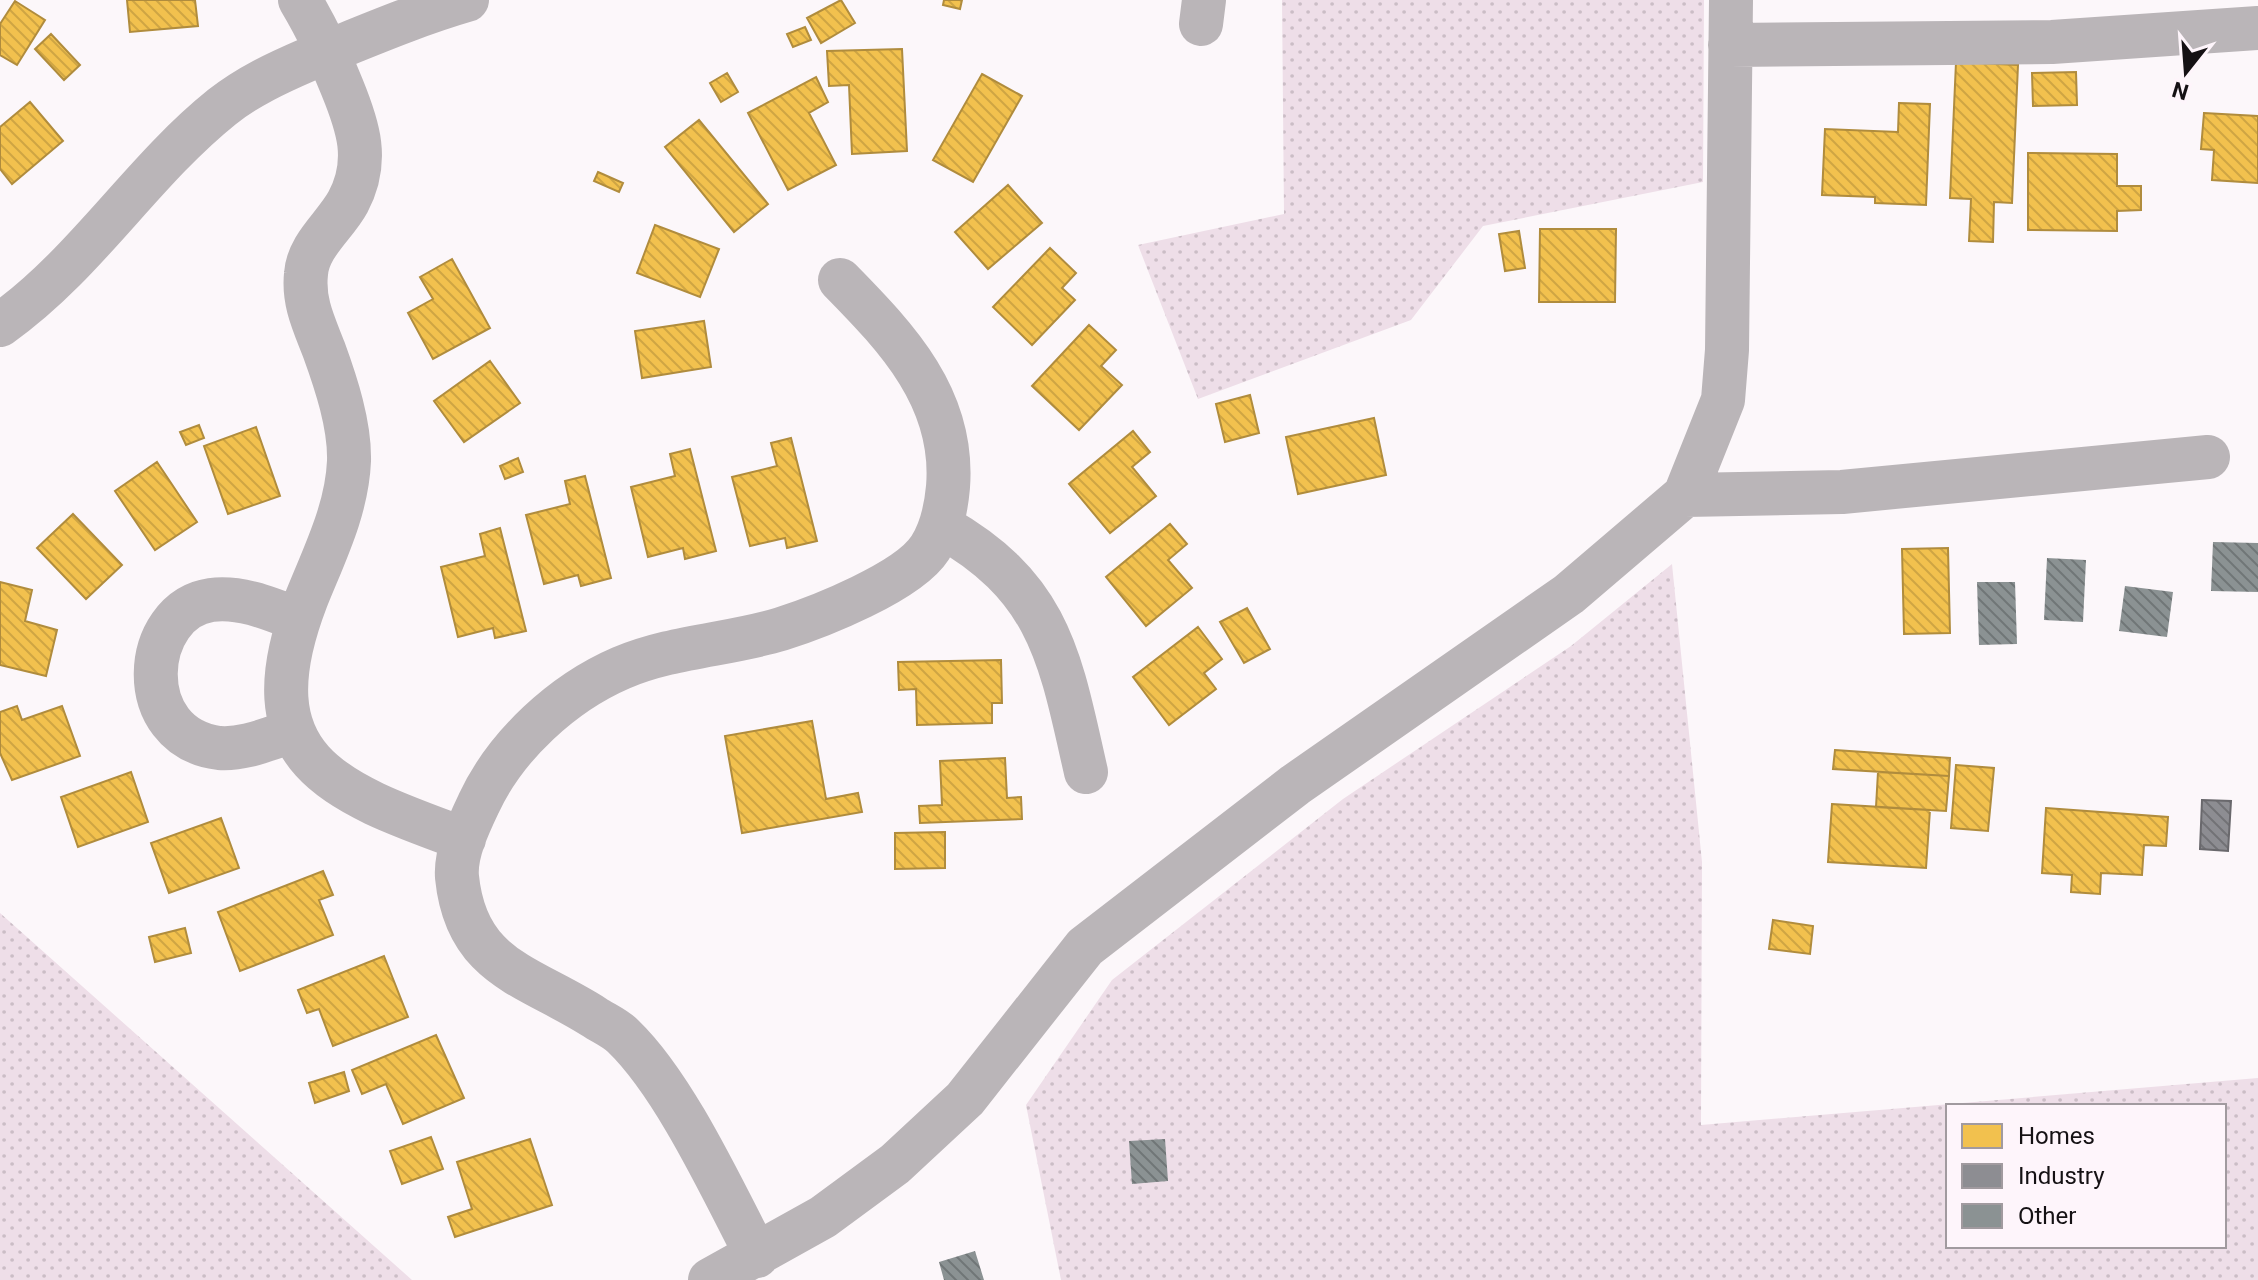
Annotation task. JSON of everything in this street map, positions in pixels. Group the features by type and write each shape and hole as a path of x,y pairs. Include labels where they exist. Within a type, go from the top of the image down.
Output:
{"street":[{"path":"300,0 329,49 354,111 362,144 360,172 349,201 314,248 306,271 306,300 336,389 349,460 331,539 299,620 289,657 285,690 290,732 301,750 347,789 382,810 464,839"},
{"path":"0,325 28,305 77,258 172,154 222,107 271,74 329,49 467,0"},
{"path":"710,1280 823,1217 925,1138 965,1099 1085,947 1295,785 1569,594 1685,495 1723,400 1731,0"},
{"path":"1730,45 2052,42 2258,28"},
{"path":"757,1256 699,1146 650,1068 622,1035 490,958 466,922 456,874 464,839 487,785 536,724 586,685 662,653 779,630 857,599 893,580 929,551 945,517 949,451 942,419 929,386 911,357 840,280"},
{"path":"1685,495 1842,492 2208,457"},
{"path":"941,526 996,563 1034,609 1065,678 1086,772"},
{"path":"290,732 243,746 219,748 192,740 174,728 154,683 161,644 171,626 188,610 208,600 254,604 299,620"}],"shaded area":[{"path":"1282,0 1704,0 1703,182 1483,226 1411,320 1198,399 1138,245 1284,214"},
{"path":"1672,564 1702,862 1701,1125 1946,1104 1946,1248 2226,1248 2226,1104 1950,1104 2258,1078 2258,1280 1061,1280 1026,1105 1112,980 1343,799 1571,646"},
{"path":"0,913 412,1280 0,1280"}],"building: Homes":[{"path":"127,0 195,0 198,26 130,32"},
{"path":"841,0 855,23 821,43 807,18"},
{"path":"944,0 962,0 960,9 943,5"},
{"path":"15,1 45,20 17,65 0,55 0,24"},
{"path":"805,27 811,40 793,47 787,34"},
{"path":"51,34 80,65 64,80 35,49"},
{"path":"902,49 907,151 852,154 849,85 829,86 827,51"},
{"path":"1956,62 2018,65 2012,203 1994,202 1993,242 1969,241 1971,199 1950,198"},
{"path":"2076,72 2077,105 2033,106 2032,73"},
{"path":"727,73 738,92 721,102 710,83"},
{"path":"982,74 1022,96 973,182 933,160"},
{"path":"816,77 828,102 809,113 836,165 788,190 748,113"},
{"path":"30,102 63,141 12,184 0,169 0,127"},
{"path":"1899,103 1930,104 1926,205 1875,203 1875,197 1822,195 1825,129 1898,132"},
{"path":"2204,113 2258,116 2258,183 2212,180 2214,150 2201,149"},
{"path":"699,120 768,204 734,232 665,147"},
{"path":"2028,153 2117,154 2117,186 2141,186 2141,210 2117,211 2117,231 2028,230"},
{"path":"598,172 623,183 619,192 594,181"},
{"path":"1008,185 1042,223 988,269 955,232"},
{"path":"655,225 719,249 700,297 637,273"},
{"path":"1540,229 1616,229 1615,302 1539,302"},
{"path":"1519,231 1525,268 1505,271 1499,234"},
{"path":"1050,248 1076,273 1062,288 1075,300 1032,345 993,307"},
{"path":"452,259 490,328 433,359 408,313 433,299 420,277"},
{"path":"704,321 711,367 642,378 635,331"},
{"path":"1089,325 1116,350 1101,366 1122,385 1079,430 1032,386"},
{"path":"490,361 520,403 464,442 434,401"},
{"path":"1250,395 1259,433 1225,442 1216,404"},
{"path":"1374,418 1386,475 1298,494 1286,437"},
{"path":"199,425 204,438 186,445 180,432"},
{"path":"256,427 280,496 228,514 204,446"},
{"path":"1133,431 1150,452 1132,467 1156,496 1110,533 1069,484"},
{"path":"791,438 817,541 787,548 785,538 750,546 732,477 777,466 771,443"},
{"path":"690,449 716,551 685,559 683,548 648,557 631,487 675,476 670,454"},
{"path":"518,458 523,472 505,479 500,466"},
{"path":"157,462 197,522 155,550 115,491"},
{"path":"585,476 611,578 581,586 578,575 544,584 526,515 570,504 565,481"},
{"path":"73,514 122,565 86,599 37,548"},
{"path":"1170,524 1187,544 1168,560 1192,588 1146,626 1106,577"},
{"path":"500,528 526,631 495,638 493,628 458,637 441,567 485,556 480,534"},
{"path":"1948,548 1950,633 1904,634 1902,549"},
{"path":"0,582 32,590 25,621 57,630 46,676 0,665"},
{"path":"1247,608 1270,649 1244,663 1220,622"},
{"path":"1198,627 1222,659 1204,673 1216,689 1169,725 1133,677"},
{"path":"1001,660 1002,703 992,703 992,723 917,725 916,689 899,690 898,662"},
{"path":"17,706 22,720 62,706 80,756 12,780 0,753 0,712"},
{"path":"812,721 826,799 858,793 862,812 742,833 725,736"},
{"path":"1835,750 1950,758 1949,776 1833,769"},
{"path":"1005,758 1007,798 1021,797 1022,819 920,823 919,806 942,805 940,761"},
{"path":"1956,765 1994,768 1988,831 1951,828"},
{"path":"131,772 148,822 78,847 61,797"},
{"path":"1878,772 1949,776 1946,811 1876,807"},
{"path":"1832,804 1930,810 1926,868 1828,862"},
{"path":"2046,808 2168,817 2166,846 2144,845 2142,875 2101,873 2100,894 2071,892 2072,875 2042,873"},
{"path":"221,818 239,868 169,893 151,843"},
{"path":"945,832 945,868 895,869 895,833"},
{"path":"323,871 333,895 319,900 333,935 240,971 218,912"},
{"path":"1773,920 1813,926 1810,954 1769,949"},
{"path":"185,928 191,953 155,962 149,937"},
{"path":"384,956 408,1017 333,1046 319,1009 307,1013 298,990"},
{"path":"436,1035 464,1098 403,1124 386,1084 362,1094 352,1070"},
{"path":"344,1072 349,1091 315,1103 309,1083"},
{"path":"431,1137 443,1169 402,1184 390,1151"},
{"path":"530,1139 552,1205 455,1237 448,1217 472,1209 457,1162"}],"building: Industry":[{"path":"2202,800 2231,801 2228,851 2200,849"}],"building: Other":[{"path":"2213,542 2258,543 2258,592 2211,591"},
{"path":"2047,558 2086,560 2083,622 2044,620"},
{"path":"1977,582 2015,582 2017,644 1979,645"},
{"path":"2125,586 2173,592 2167,637 2119,631"},
{"path":"1165,1139 1168,1181 1132,1184 1129,1141"},
{"path":"975,1251 984,1280 944,1280 939,1262"}]}
